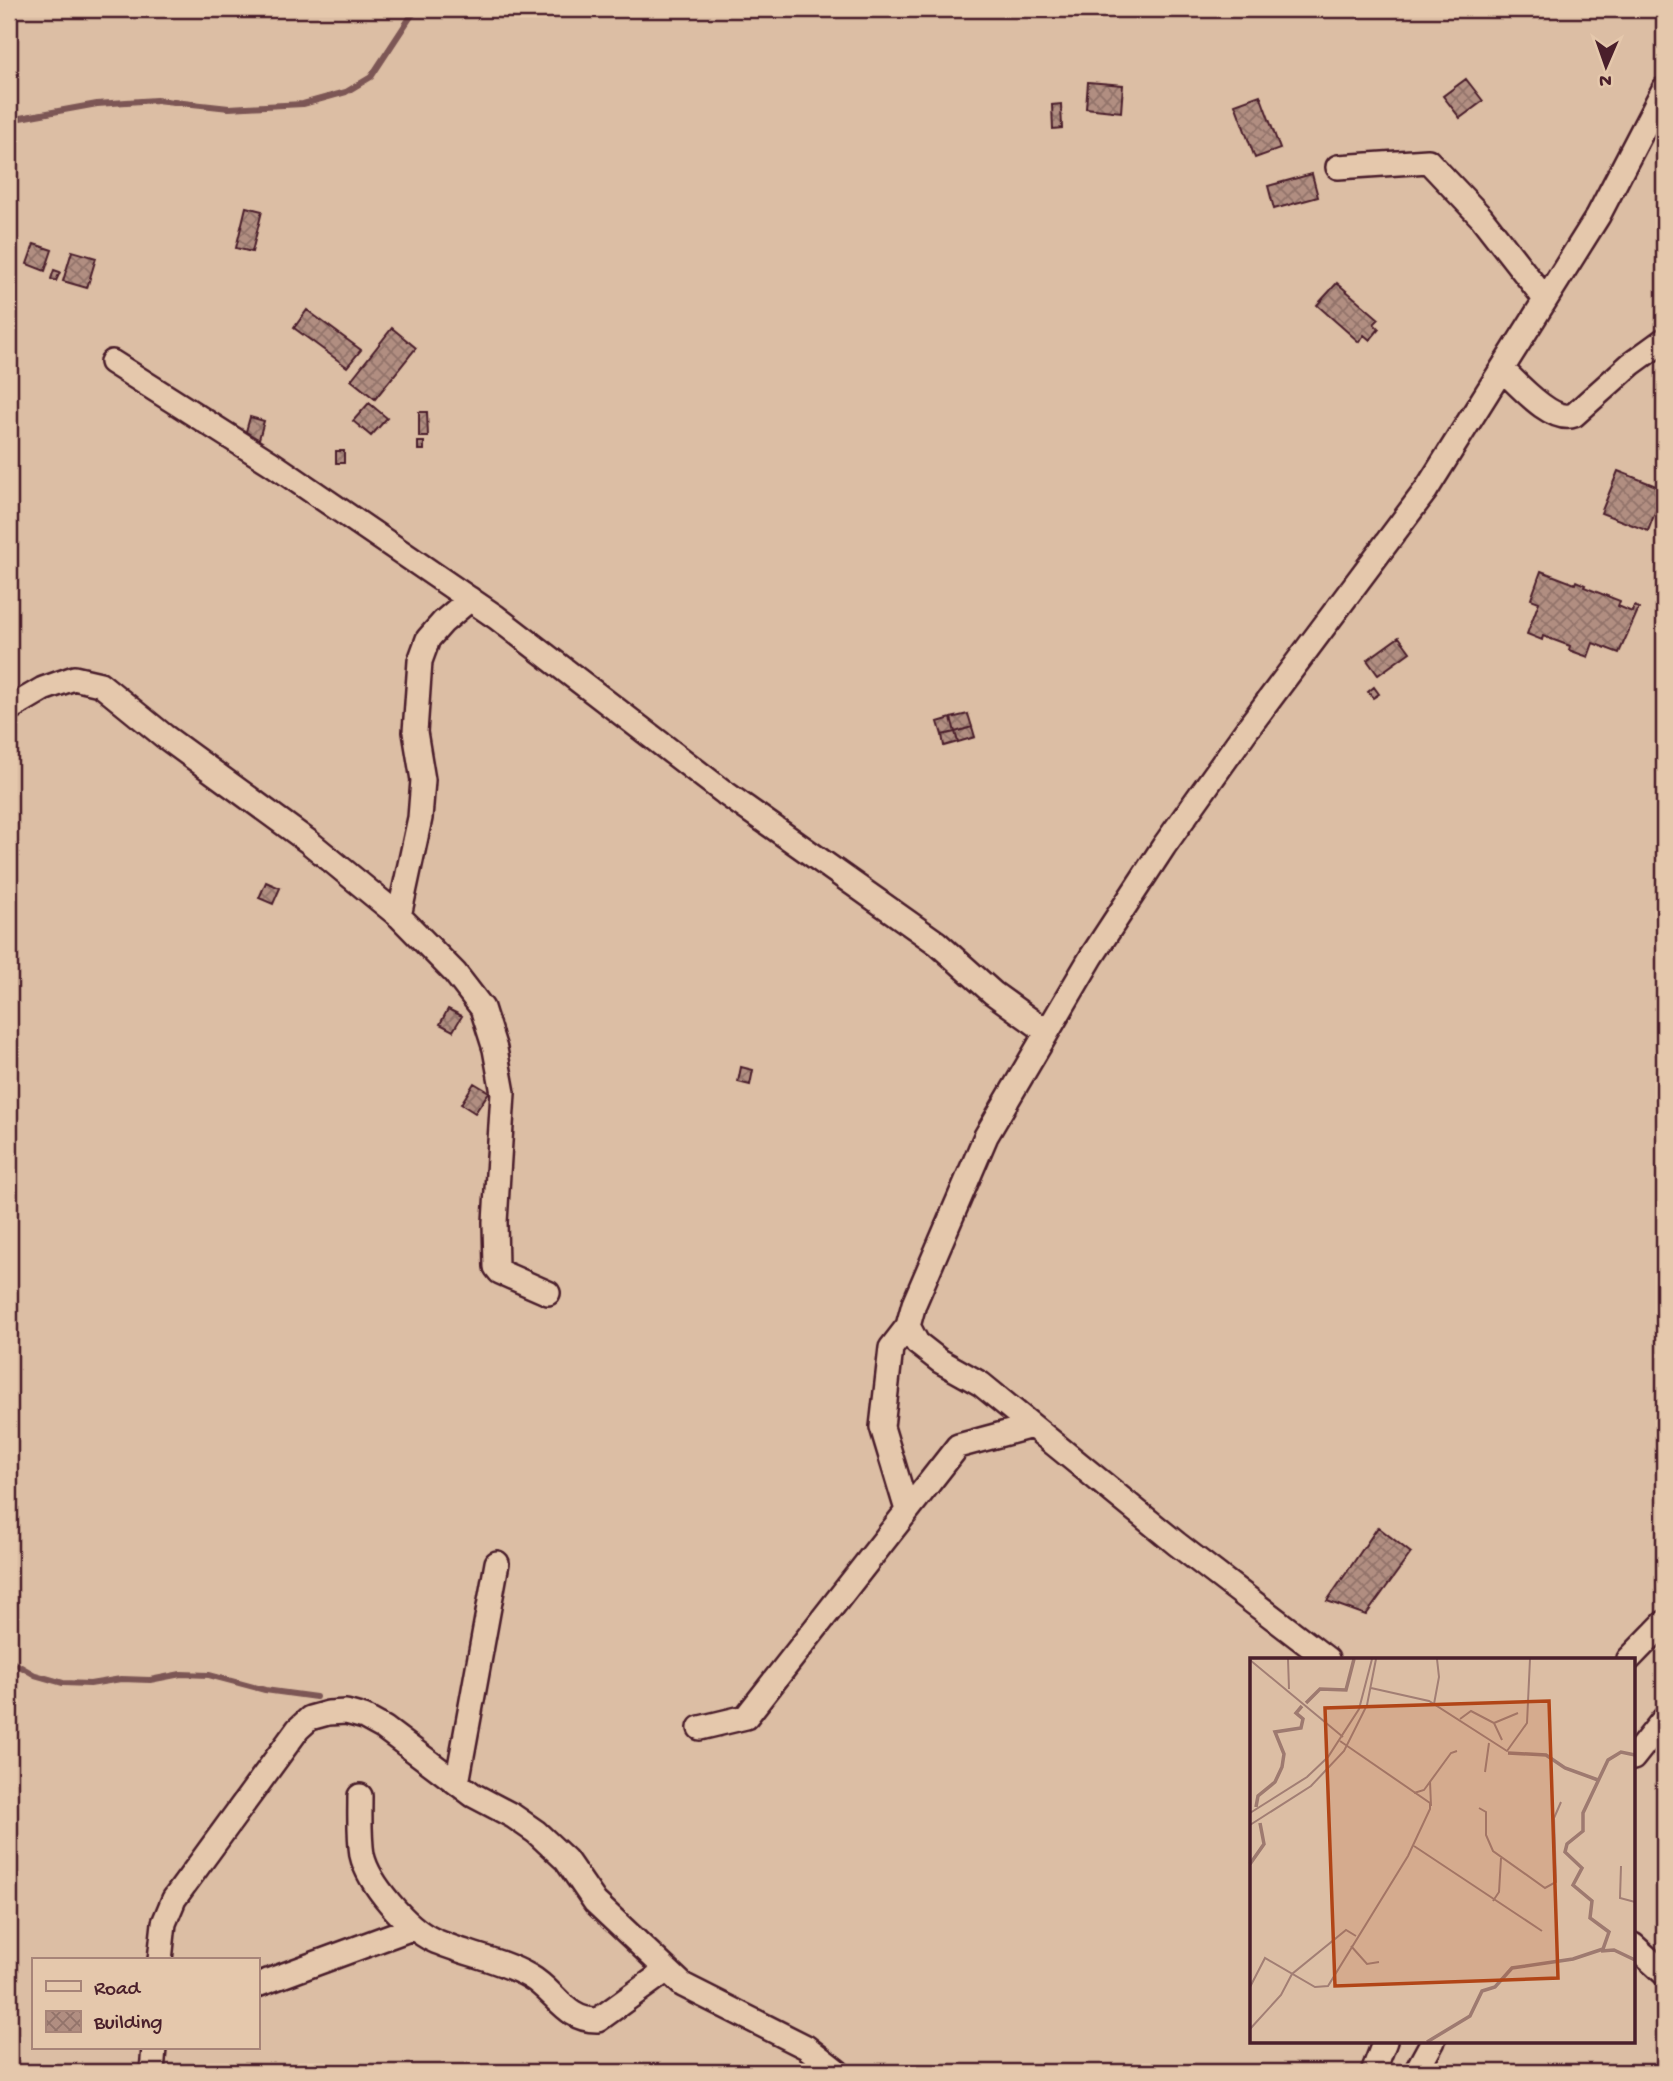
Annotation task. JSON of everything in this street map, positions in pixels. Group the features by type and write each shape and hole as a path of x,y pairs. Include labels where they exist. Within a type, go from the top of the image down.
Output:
{"street":[{"path":"908,1510 882,1427 891,1348 908,1326 914,1304 986,1136 1092,956 1164,846 1248,728 1426,490 1598,216 1664,89"},
{"path":"1338,167 1428,161 1481,217 1545,299"},
{"path":"1502,369 1548,411 1568,418 1631,364 1664,340"},
{"path":"112,362 271,463 470,599 725,793 937,943 993,993 1047,1032"},
{"path":"399,916 420,818 423,780 415,732 421,661 428,639 470,599"},
{"path":"9,709 43,689 74,677 100,684 164,736 309,842 399,916 455,973 482,1008 495,1049 503,1093 495,1222 496,1267 500,1272 548,1293"},
{"path":"908,1326 917,1343 940,1361 981,1384 1177,1544 1326,1658"},
{"path":"699,1728 746,1717 958,1446 1032,1426"},
{"path":"457,1783 498,1563"},
{"path":"1630,1658 1664,1623"},
{"path":"160,1958 164,1923 174,1899 298,1729 310,1718 346,1712 364,1717 384,1728 473,1795 513,1816 536,1832 566,1860 602,1910 683,1985 806,2048 838,2072"},
{"path":"1634,1757 1664,1719"},
{"path":"360,1796 363,1857 368,1870 395,1911 412,1928 433,1940 516,1968 539,1981 572,2014 584,2021 598,2020 667,1970"},
{"path":"259,1984 412,1928"},
{"path":"1634,1946 1664,1973"},
{"path":"1373,2072 1385,2042"},
{"path":"1416,2072 1432,2042"},
{"path":"152,2072 154,2050"}],"building":[{"path":"1466,79 1483,101 1460,118 1443,96"},
{"path":"1088,82 1123,85 1121,112 1086,108"},
{"path":"1260,95 1280,149 1255,158 1235,104"},
{"path":"1061,104 1062,128 1053,129 1052,105"},
{"path":"1312,174 1318,197 1274,209 1268,186"},
{"path":"246,207 262,211 252,252 236,248"},
{"path":"34,244 52,250 45,271 27,264"},
{"path":"72,251 96,258 87,288 63,281"},
{"path":"54,270 60,272 56,281 51,279"},
{"path":"1337,283 1379,319 1374,324 1379,329 1370,340 1364,335 1359,342 1317,305"},
{"path":"307,310 361,350 347,367 294,328"},
{"path":"392,328 416,348 375,399 351,380"},
{"path":"369,403 387,418 371,436 353,421"},
{"path":"419,412 427,412 428,437 419,437"},
{"path":"250,417 264,421 259,439 245,435"},
{"path":"418,442 424,442 424,450 418,450"},
{"path":"336,451 344,451 344,463 336,463"},
{"path":"1618,471 1664,489 1648,531 1601,513"},
{"path":"1541,571 1585,585 1584,587 1620,601 1618,606 1632,612 1634,606 1639,608 1619,653 1593,643 1588,657 1569,650 1570,646 1543,636 1542,640 1527,634 1539,602 1531,599"},
{"path":"1399,637 1410,652 1378,675 1367,660"},
{"path":"1374,687 1379,694 1373,698 1368,692"},
{"path":"968,714 972,727 955,732 951,718"},
{"path":"951,718 955,732 942,735 938,722"},
{"path":"972,727 975,737 958,742 955,732"},
{"path":"955,732 958,742 944,746 942,735"},
{"path":"266,882 280,888 273,904 259,898"},
{"path":"448,1009 462,1016 453,1031 440,1024"},
{"path":"741,1067 753,1070 750,1085 738,1082"},
{"path":"474,1083 489,1092 475,1113 461,1104"},
{"path":"1378,1527 1411,1553 1366,1615 1327,1601"}],"waterway":[{"path":"9,120 97,104 156,100 229,108 303,104 346,92 371,77 411,16 420,9"},
{"path":"9,1660 35,1675 63,1683 150,1680 181,1674 209,1675 265,1690 316,1697"}]}
